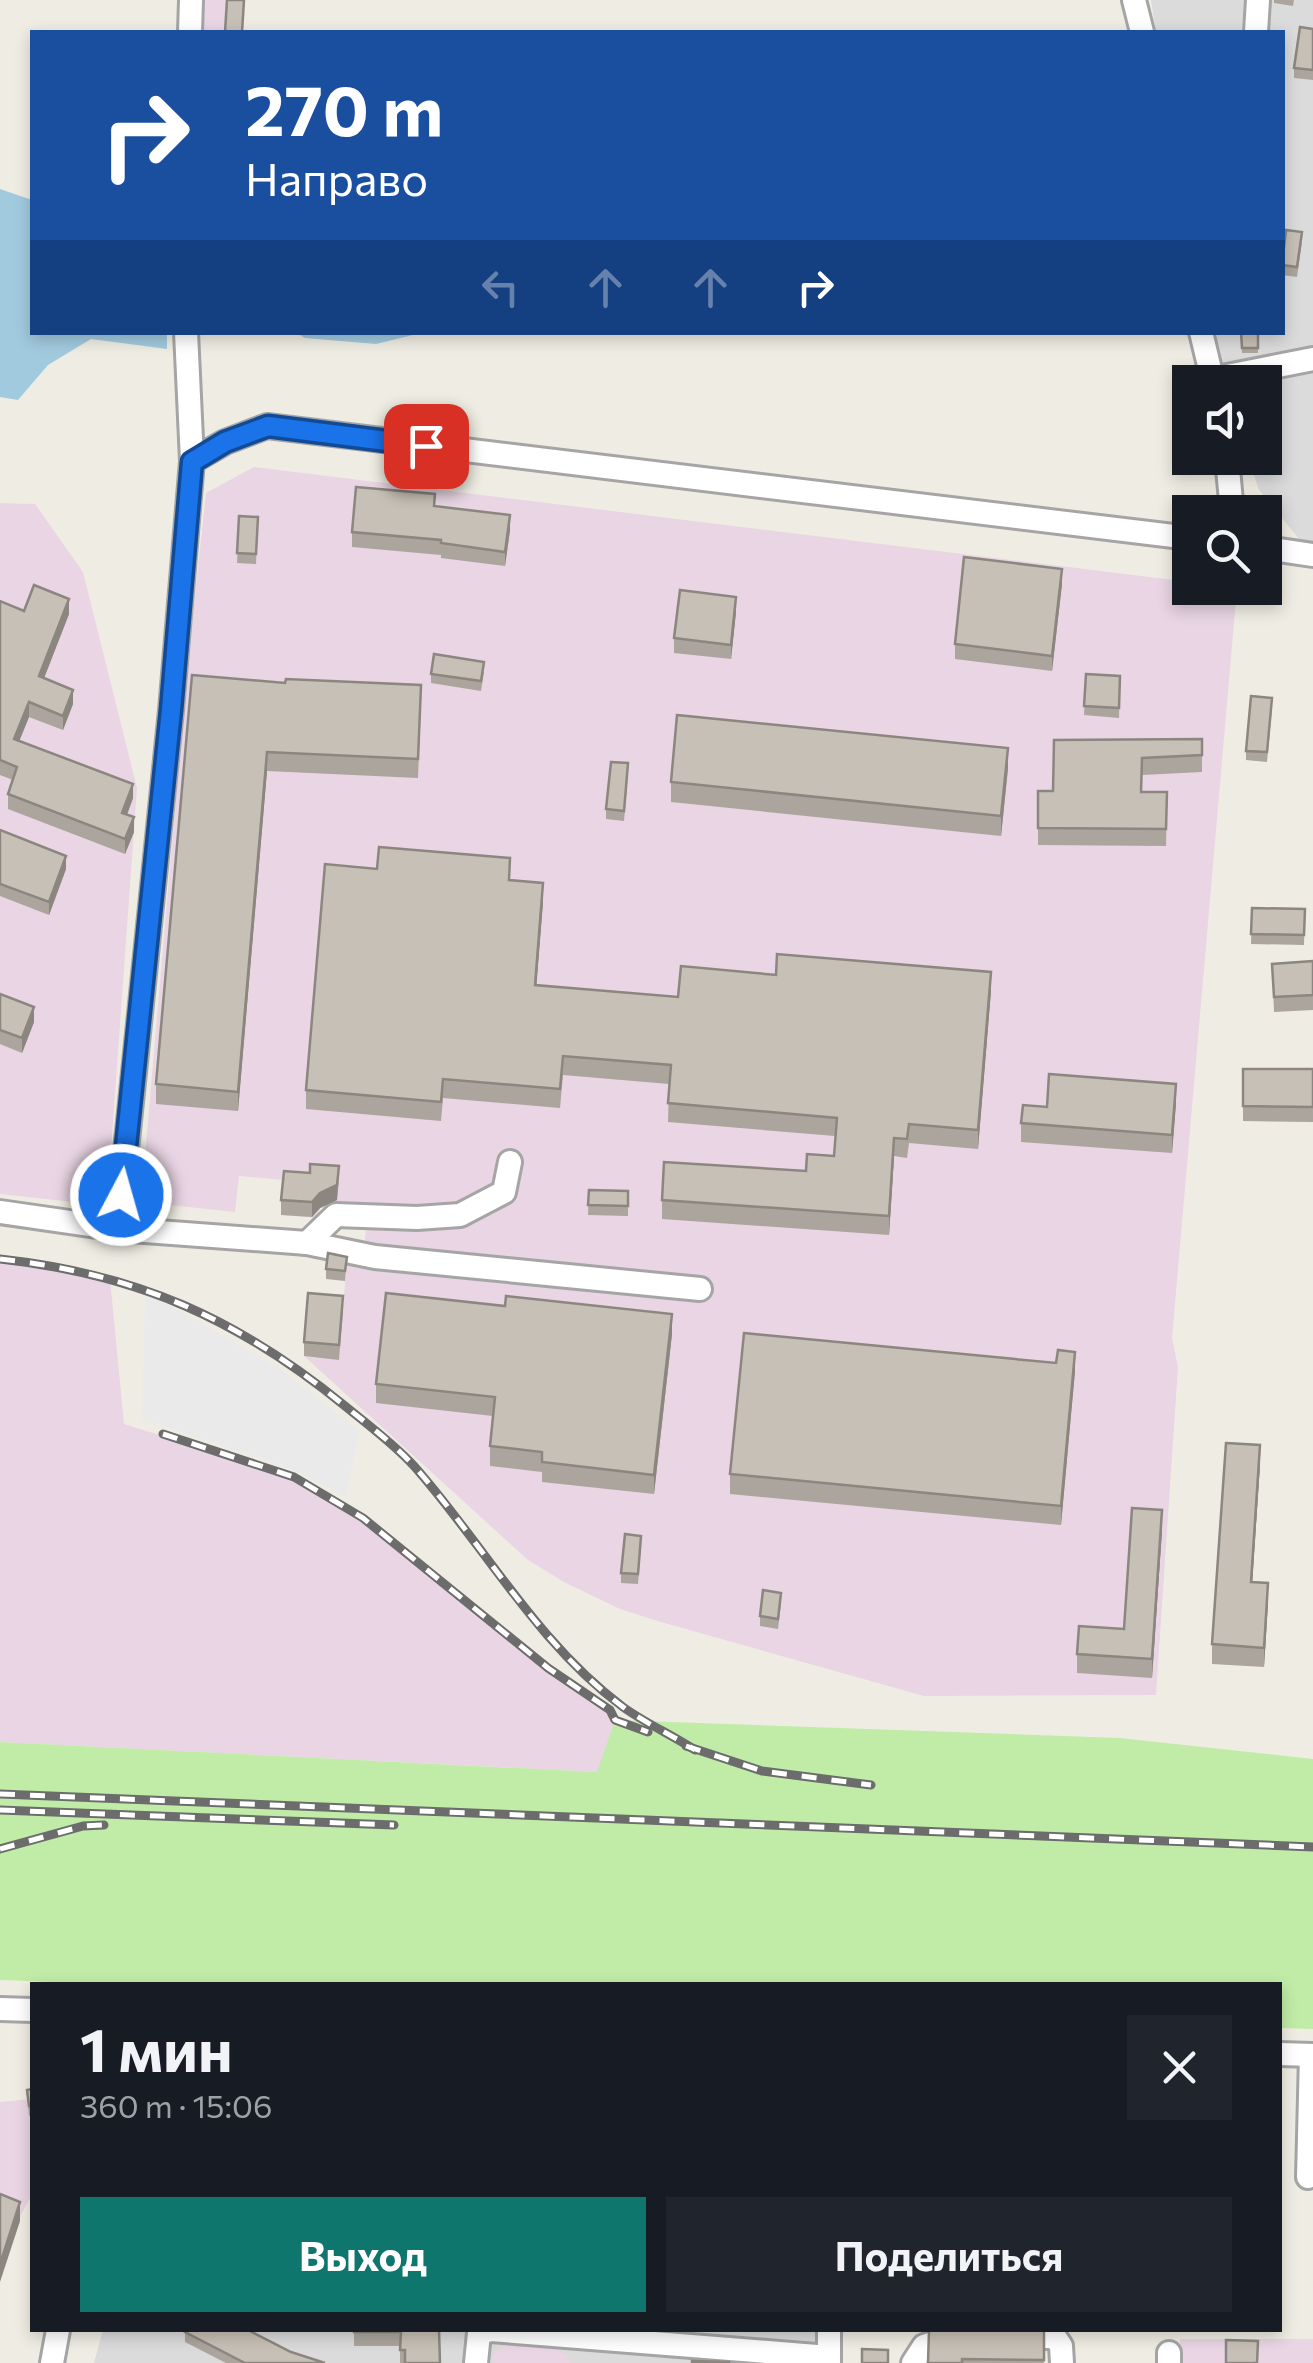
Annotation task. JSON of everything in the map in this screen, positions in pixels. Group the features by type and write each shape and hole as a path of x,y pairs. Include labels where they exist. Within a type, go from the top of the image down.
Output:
{"street":[{"path":"190,30 191,0"},
{"path":"1134,0 1142,30"},
{"path":"1256,30 1258,0"},
{"path":"118,1229 192,462 186,335"},
{"path":"1202,335 1208,365"},
{"path":"1282,365 1313,358"},
{"path":"192,462 225,442 268,426 1172,536"},
{"path":"1282,550 1313,555"},
{"path":"307,1243 336,1216 460,1216 504,1192 510,1162"},
{"path":"0,1212 118,1229 307,1243 375,1257 700,1289"},
{"path":"0,2010 30,2010"},
{"path":"1282,2054 1312,2055 1308,2177"},
{"path":"52,2363 58,2332"},
{"path":"476,2363 479,2333 483,2332"},
{"path":"514,2332 829,2360 829,2332"},
{"path":"913,2363 924,2346 938,2339 980,2336 1055,2337 1062,2346 1062,2363"}],"shaded area":[{"path":"178,0 245,0 243,30 177,30"},
{"path":"1151,0 1313,0 1313,547 1304,545 1282,518 1282,495 1263,495 1254,475 1282,475 1282,365 1216,365 1208,335 1285,335 1285,30 1156,30"},
{"path":"254,467 1172,580 1172,605 1236,605 1172,1338 1178,1367 1156,1695 924,1696 661,1622 620,1609 564,1582 528,1560 304,1356 339,1359 347,1259 365,1241 367,1211 320,1208 319,1218 281,1215 284,1180 239,1176 235,1212 141,1202 206,493"},
{"path":"0,503 35,504 83,572 137,788 108,1191 74,1202 0,1194"},
{"path":"0,1259 110,1279 124,1424 294,1477 363,1518 615,1720 598,1772 0,1742"},
{"path":"145,1295 279,1368 360,1431 345,1496 286,1467 142,1419"},
{"path":"30,2099 30,2198 0,2255 0,2102"},
{"path":"102,2332 841,2332 841,2363 94,2363"},
{"path":"527,2332 569,2357 569,2363 493,2363 494,2353"},
{"path":"1180,2339 1313,2339 1313,2363 1179,2363"}],"green space":[{"path":"615,1720 1120,1738 1313,1759 1313,2029 1282,2028 1282,1982 0,1980 0,1742 597,1772"}],"water":[{"path":"0,189 30,199 30,335 167,335 167,349 91,339 48,365 18,400 0,397"},
{"path":"300,335 413,335 376,344"}],"building":[{"path":"227,0 244,0 242,30 225,30"},
{"path":"1300,27 1313,29 1313,70 1294,68"},
{"path":"1286,230 1302,232 1297,267 1285,265"},
{"path":"1241,335 1258,335 1258,348 1242,348"},
{"path":"356,487 435,494 434,506 510,515 505,552 441,540 352,532"},
{"path":"239,516 258,517 256,554 237,553"},
{"path":"964,557 1062,569 1052,656 955,644"},
{"path":"34,585 69,599 39,676 73,690 63,716 29,702 14,739 133,784 122,813 134,817 125,839 8,794 17,767 0,760 0,601 24,611"},
{"path":"680,590 736,597 731,645 674,638"},
{"path":"434,654 484,662 481,681 431,674"},
{"path":"1086,674 1120,676 1119,708 1084,706"},
{"path":"192,675 285,683 286,679 421,685 418,759 267,752 238,1092 156,1084"},
{"path":"1251,696 1272,698 1267,752 1246,751"},
{"path":"677,715 1008,748 1001,816 671,782"},
{"path":"1202,739 1202,755 1142,758 1141,792 1167,792 1166,829 1038,828 1038,791 1053,791 1054,740"},
{"path":"611,762 628,763 624,811 606,809"},
{"path":"0,830 66,856 49,902 0,884"},
{"path":"379,847 510,858 509,880 543,883 535,985 678,997 681,966 776,975 777,954 991,972 978,1130 909,1124 907,1139 894,1138 889,1216 662,1200 664,1162 806,1171 807,1154 834,1156 837,1118 668,1103 671,1065 563,1056 560,1089 443,1079 441,1102 306,1090 325,864 377,869"},
{"path":"1252,908 1305,909 1304,935 1251,934"},
{"path":"1313,961 1313,995 1274,997 1272,964"},
{"path":"0,994 34,1007 22,1038 0,1030"},
{"path":"1243,1069 1313,1069 1313,1107 1243,1106"},
{"path":"1049,1074 1176,1084 1172,1135 1021,1123 1023,1105 1047,1107"},
{"path":"310,1164 339,1166 337,1185 312,1202 281,1200 284,1171 310,1173"},
{"path":"589,1190 628,1191 628,1206 588,1205"},
{"path":"328,1253 347,1257 345,1271 326,1269"},
{"path":"308,1293 343,1296 339,1345 304,1342"},
{"path":"386,1293 505,1306 506,1296 672,1314 654,1475 542,1462 542,1452 490,1446 495,1397 376,1384"},
{"path":"744,1333 1056,1363 1058,1350 1075,1352 1061,1506 730,1474"},
{"path":"1226,1443 1260,1445 1251,1582 1268,1583 1264,1648 1212,1644"},
{"path":"1132,1508 1162,1510 1152,1659 1077,1654 1079,1626 1124,1629"},
{"path":"625,1534 641,1536 638,1574 621,1573"},
{"path":"763,1590 781,1593 778,1619 760,1616"},
{"path":"0,2194 20,2202 0,2264"},
{"path":"185,2332 252,2332 291,2352 325,2363 245,2363"},
{"path":"401,2332 439,2332 440,2363 405,2363 405,2350 400,2350"},
{"path":"929,2332 1044,2332 1044,2360 962,2359 962,2363 928,2363"},
{"path":"1226,2340 1258,2341 1257,2363 1226,2363"},
{"path":"862,2349 888,2350 888,2363 862,2363"}],"railway":[{"path":"0,1259 50,1266 142,1289 225,1325 305,1375 414,1466 537,1623 592,1681 631,1713 695,1750"},
{"path":"163,1434 294,1477 363,1518 548,1668 610,1710 615,1720 648,1732"},
{"path":"686,1746 762,1771 871,1785"},
{"path":"0,1794 1313,1847"},
{"path":"0,1810 394,1825"},
{"path":"0,1849 83,1826 104,1825"}],"route":[{"path":"121,1195 171,710 192,462 225,442 268,426 426,446"}]}
